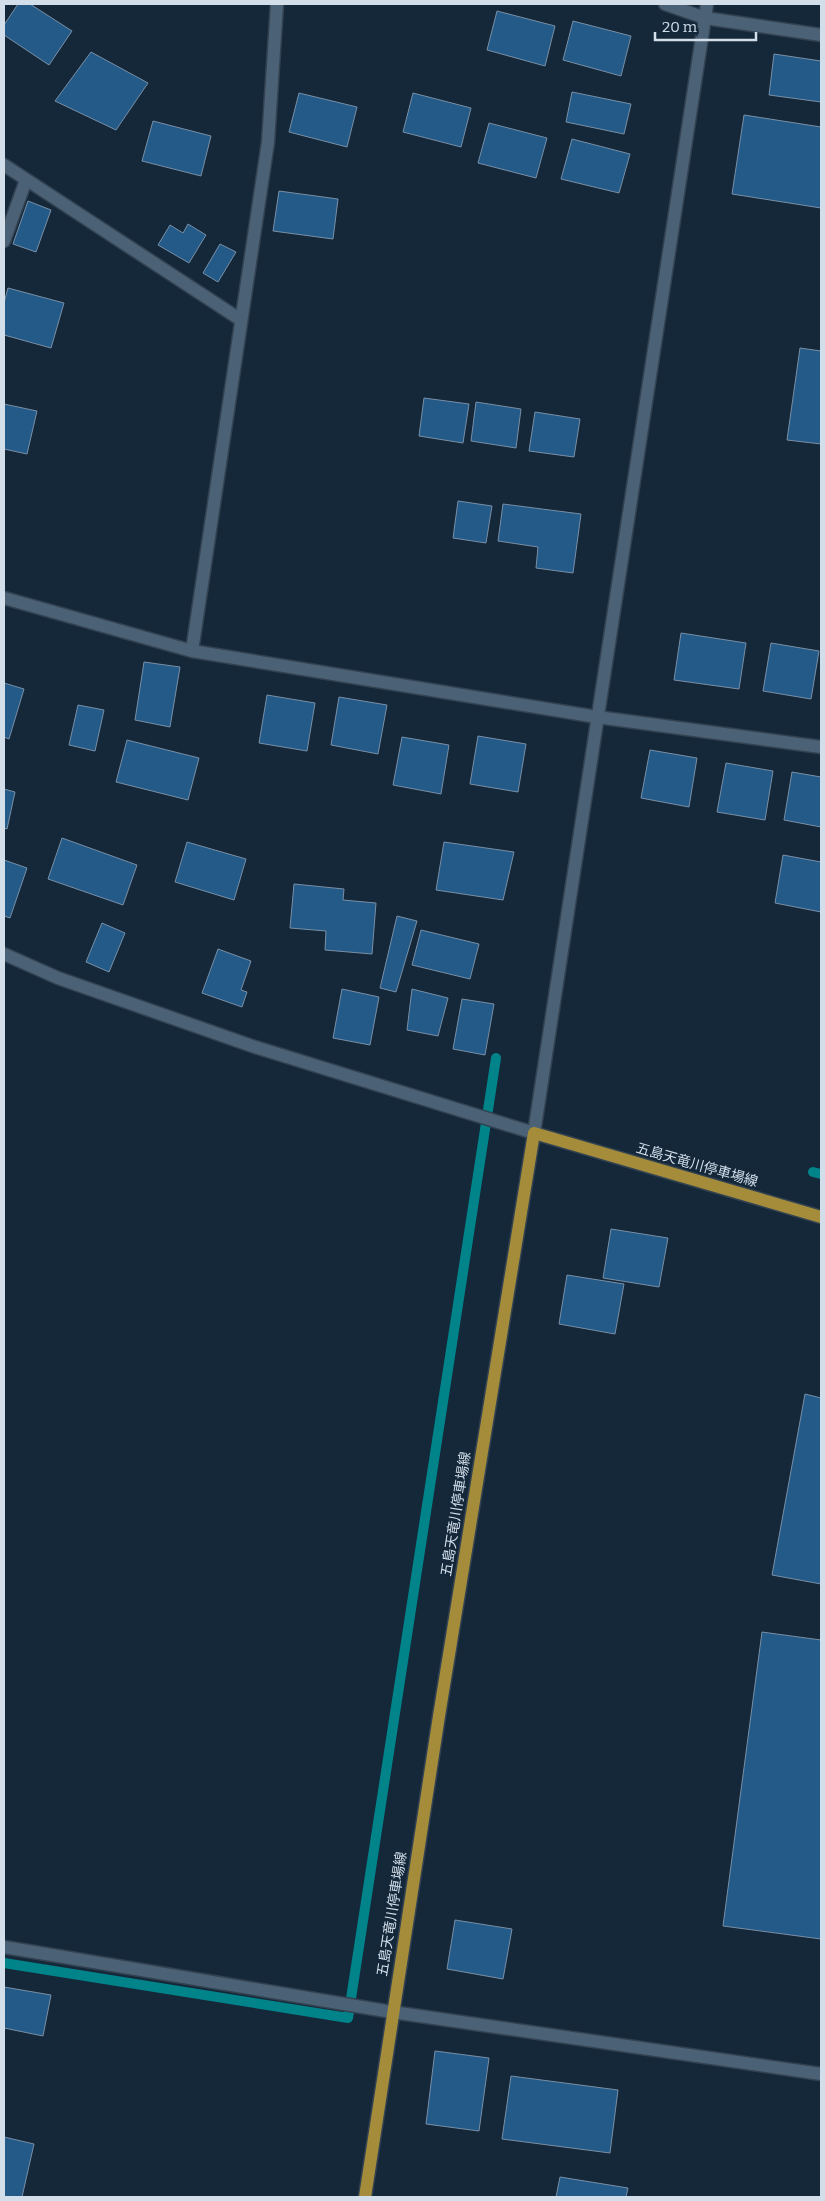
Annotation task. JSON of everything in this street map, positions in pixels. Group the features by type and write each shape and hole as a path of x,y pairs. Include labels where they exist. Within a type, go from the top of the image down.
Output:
{"main road":[{"name":"五島天竜川停車場線","path":"365,2197 392,2012 534,1132 821,1217"}],"street":[{"path":"192,651 268,142 277,4"},
{"path":"666,4 705,18 821,35"},
{"path":"4,954 58,978 255,1046 534,1132 707,4"},
{"path":"4,165 241,320"},
{"path":"4,241 26,180"},
{"path":"4,598 192,651 597,717 821,747"},
{"path":"4,1947 392,2012 821,2074"}],"building":[{"path":"18,4 30,4 72,31 49,65 4,35 4,25"},
{"path":"497,11 555,26 545,66 487,50"},
{"path":"573,21 631,36 621,76 563,60"},
{"path":"91,52 148,83 116,130 55,101"},
{"path":"774,54 821,61 821,102 769,95"},
{"path":"572,92 631,104 624,134 566,122"},
{"path":"299,93 357,107 347,147 289,132"},
{"path":"413,93 471,108 461,147 403,132"},
{"path":"744,115 821,127 821,208 732,194"},
{"path":"153,121 211,136 201,176 142,161"},
{"path":"489,123 547,138 536,178 478,163"},
{"path":"572,139 630,154 619,193 561,179"},
{"path":"279,191 338,199 333,239 273,231"},
{"path":"28,201 51,210 36,252 13,244"},
{"path":"188,224 206,235 189,263 158,245 170,225 183,233"},
{"path":"220,244 236,252 218,282 203,273"},
{"path":"8,288 64,303 51,348 4,335 4,303"},
{"path":"800,348 821,351 821,444 787,440"},
{"path":"424,398 469,404 463,443 419,436"},
{"path":"476,402 521,409 516,448 471,441"},
{"path":"4,404 37,411 27,454 4,449"},
{"path":"535,412 580,419 574,457 529,451"},
{"path":"458,501 492,506 486,543 453,538"},
{"path":"503,504 581,514 573,573 536,568 538,547 498,541"},
{"path":"681,633 746,643 739,689 674,680"},
{"path":"771,643 819,651 811,699 763,691"},
{"path":"144,662 180,667 170,727 135,720"},
{"path":"4,683 24,689 9,739 4,737"},
{"path":"267,695 315,703 307,751 259,743"},
{"path":"339,697 387,705 378,754 331,745"},
{"path":"78,705 104,710 95,751 69,745"},
{"path":"478,736 526,744 518,792 470,784"},
{"path":"402,737 449,745 441,794 393,785"},
{"path":"127,740 199,758 188,800 116,782"},
{"path":"650,750 697,758 689,807 641,798"},
{"path":"726,763 773,771 765,820 717,812"},
{"path":"792,772 821,777 821,827 784,820"},
{"path":"4,789 15,792 7,829 4,828"},
{"path":"62,838 137,865 123,905 48,879"},
{"path":"187,842 246,859 234,900 175,882"},
{"path":"444,842 514,852 503,900 436,890"},
{"path":"783,855 821,862 821,912 775,903"},
{"path":"4,860 27,868 10,918 4,916"},
{"path":"294,884 344,889 343,900 376,903 372,954 325,950 326,931 290,928"},
{"path":"397,916 417,921 396,992 380,988"},
{"path":"102,923 125,933 109,972 86,962"},
{"path":"421,930 479,944 470,979 412,965"},
{"path":"218,949 251,961 241,990 247,992 242,1007 202,993"},
{"path":"342,989 379,997 370,1045 333,1038"},
{"path":"412,989 448,998 438,1036 407,1030"},
{"path":"462,999 494,1004 485,1055 453,1049"},
{"path":"611,1229 668,1238 659,1287 603,1278"},
{"path":"567,1275 624,1284 615,1334 559,1324"},
{"path":"805,1394 821,1398 821,1584 772,1575"},
{"path":"762,1632 821,1640 821,1939 723,1926"},
{"path":"455,1920 512,1929 503,1979 447,1969"},
{"path":"4,1987 51,1995 43,2036 4,2028"},
{"path":"435,2051 489,2058 479,2131 426,2124"},
{"path":"511,2076 618,2090 610,2153 502,2139"},
{"path":"4,2137 34,2144 22,2197 4,2197"},
{"path":"560,2177 628,2188 626,2197 556,2197"}],"waterway":[{"path":"4,1963 348,2018 496,1058"},
{"path":"813,1172 821,1174"}]}
